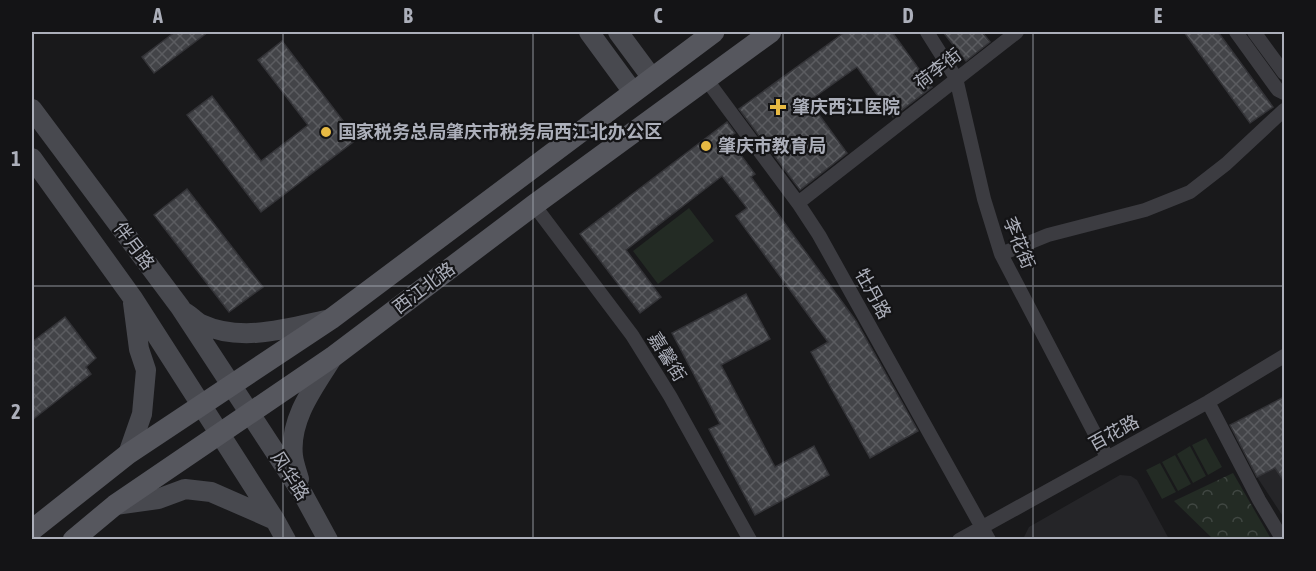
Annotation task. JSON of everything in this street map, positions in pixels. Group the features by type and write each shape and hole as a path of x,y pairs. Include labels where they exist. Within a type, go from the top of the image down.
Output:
{"main road":[{"path":"589,32 633,92"},
{"path":"618,32 652,78"},
{"name":"西江北路","path":"32,530 128,454 331,319 714,32"},
{"name":"西江北路","path":"80,535 115,505 334,356 534,205 771,32"},
{"name":"伴月路","path":"32,109 180,307 231,386"},
{"name":"伴月路","path":"32,158 132,297 220,434"},
{"path":"128,454 142,414 146,370 139,350 132,297"},
{"path":"359,298 379,322"},
{"path":"180,307 200,324 225,331 246,333 268,332 331,319"},
{"path":"304,496 293,456 295,429 303,404 334,356"},
{"name":"风华路","path":"231,386 304,496 328,540"},
{"name":"风华路","path":"220,434 275,520 285,540"},
{"path":"115,505 158,500 185,489 211,492 275,520"},
{"path":"66,504 80,535"}],"street":[{"name":"李花街","path":"927,32 956,78 984,199 1001,254 1107,457"},
{"name":"荷李街","path":"798,203 1017,32"},
{"path":"1236,32 1278,90 1284,93"},
{"path":"1254,32 1284,73"},
{"name":"牡丹路","path":"706,79 819,235 985,533"},
{"path":"1001,254 1048,235 1145,210 1190,192 1226,164 1284,110"},
{"name":"嘉馨街","path":"534,205 632,335 670,396 750,540"},
{"name":"百花路","path":"959,540 985,533 1107,457 1208,402 1284,356"},
{"path":"1208,402 1282,540"}],"shaded area":[{"path":"1284,397 1284,518 1257,477 1230,425"},
{"path":"1120,475 1131,476 1137,480 1169,539 1023,539 1029,527"}],"green space":[{"path":"689,208 714,241 658,284 633,251"},
{"path":"1206,438 1222,467 1208,475 1192,445"},
{"path":"1190,446 1206,476 1193,483 1177,454"},
{"path":"1175,455 1191,484 1178,491 1162,462"},
{"path":"1160,463 1176,492 1162,499 1146,470"},
{"path":"1233,473 1271,539 1213,539 1174,501"}],"building":[{"path":"175,32 208,32 154,73 142,57"},
{"name":"肇庆西江医院","path":"845,32 892,32 932,87 893,117 857,67 809,101 847,153 800,190 739,109"},
{"path":"943,32 982,32 990,42 966,61"},
{"path":"1184,32 1218,32 1273,107 1250,123"},
{"name":"国家税务总局肇庆市税务局西江北办公区","path":"282,41 357,139 261,212 187,115 212,96 261,161 308,125 258,60"},
{"path":"727,122 735,133 728,138 755,174 751,177 856,321 918,431 870,458 811,352 828,342 736,216 747,208 722,176 626,250 661,297 640,313 580,234"},
{"path":"187,189 263,287 229,312 154,215"},
{"path":"746,294 770,339 721,365 775,467 814,446 829,475 755,515 709,429 720,424 672,333"},
{"path":"65,317 96,358 86,367 91,374 32,420 32,342"},
{"path":"1284,397 1284,481 1275,468 1257,477 1230,425"}],"place":[{"name":"肇庆西江医院","path":"778,107"},
{"name":"国家税务总局肇庆市税务局西江北办公区","path":"326,132"},
{"name":"肇庆市教育局","path":"706,146"}]}
